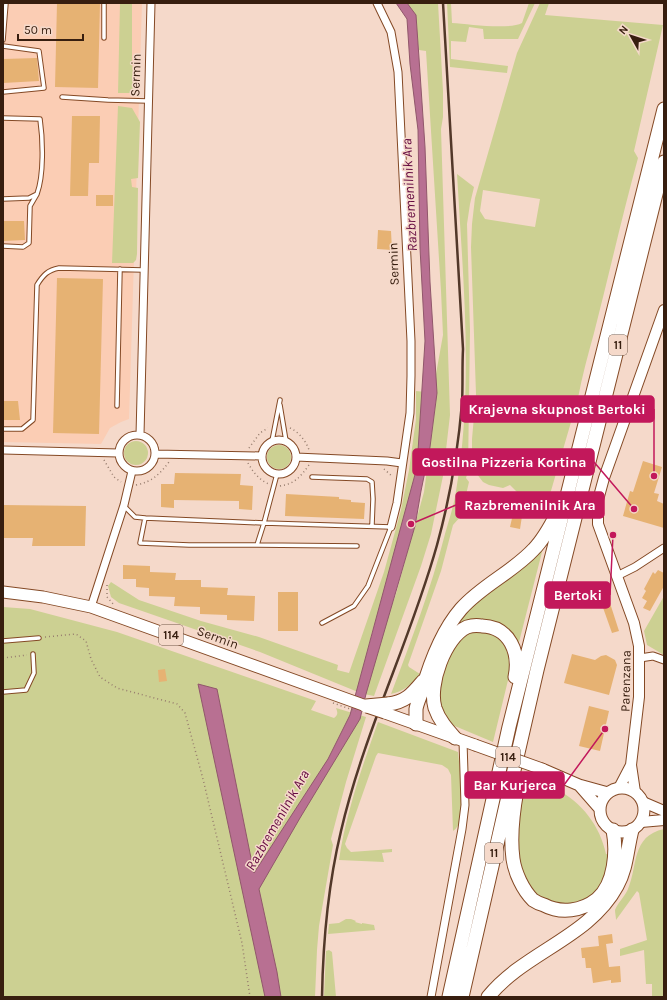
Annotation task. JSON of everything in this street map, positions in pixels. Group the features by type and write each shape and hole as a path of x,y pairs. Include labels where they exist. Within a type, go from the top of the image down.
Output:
{"highway":[{"name":"11","path":"449,997 509,727 664,109"},
{"name":"11","path":"462,997 528,710 664,162"},
{"path":"416,724 416,708 426,678 438,647 450,625 461,609 473,597 511,569 535,548 550,526 568,492"},
{"path":"459,740 442,722 435,708 433,699 436,674 444,653 451,642 460,632 475,625 490,626 503,633 513,645 517,662 509,703 509,727"},
{"path":"366,706 387,709 407,698 426,678"},
{"path":"416,724 426,712 433,699"},
{"path":"528,710 515,800 512,842 513,860 518,874 524,888 534,901 550,909 566,911 582,908 598,898 608,884 613,864 615,840 613,830"},
{"path":"488,997 507,977 525,963 580,927 597,913 620,880 625,868 636,826"}],"main road":[{"name":"Sermin","path":"3,592 43,597 92,608 158,630 366,706"},
{"name":"114","path":"387,709 416,724 542,769 579,785 608,793"},
{"name":"114","path":"579,785 600,809 602,819 609,828 613,830"},
{"path":"600,809 601,803 608,793 618,788 624,788 635,792 643,802 644,810 636,826 623,832 613,830"}],"street":[{"name":"Sermin","path":"140,435 143,270 151,3"},
{"name":"Sermin","path":"377,3 391,32 398,72 411,341 410,413 397,503 391,527"},
{"name":"Parenzana","path":"635,792 631,765 639,697 639,646 634,623 598,524 598,500 604,478 664,310"},
{"path":"135,435 140,435 145,437 153,444 155,454 154,459 148,468 137,472 132,471 121,463 118,453 121,443 125,439 135,435"},
{"path":"272,441 286,441 294,448 296,457 290,470 282,474 277,474 265,467 262,456 265,446 272,441"},
{"path":"3,450 118,453"},
{"path":"155,454 262,456"},
{"path":"296,457 388,461 402,463"},
{"path":"92,608 124,505 132,471"},
{"path":"617,576 635,567 664,548"},
{"path":"640,658 653,656 664,660"},
{"path":"432,997 465,805 459,740"},
{"name":"Parenzana","path":"618,788 631,765"},
{"path":"643,802 664,811"},
{"path":"636,826 664,820"}],"lane":[{"path":"3,40 6,3"},
{"path":"104,3 104,38"},
{"path":"3,46 39,51 44,88 3,92"},
{"path":"62,97 148,101"},
{"path":"3,118 40,119 42,132 41,184 30,206 30,243 23,248 3,246"},
{"path":"3,199 29,198 37,194"},
{"path":"3,429 22,430 33,420 37,285 44,275 51,270 59,268 143,270"},
{"path":"117,406 120,269"},
{"path":"272,441 280,400 286,441"},
{"path":"257,545 277,474"},
{"path":"312,477 367,479 372,482 372,525"},
{"path":"124,505 135,517 145,518 264,523 372,525 391,527 368,586 354,606 322,623"},
{"path":"145,518 140,544 357,546"},
{"path":"3,641 39,638"},
{"path":"3,692 26,690 34,673 33,654"}],"path":[{"path":"103,459 114,477 123,482"},
{"path":"135,486 146,484 157,477 170,460"},
{"path":"248,462 252,470 259,478 270,485"},
{"path":"281,486 290,485 298,480 310,464"},
{"path":"383,468 387,470"},
{"path":"108,581 106,588 107,596 116,606"},
{"path":"39,638 76,634 86,640 91,659 100,677 117,688 177,704 185,713 203,779 242,943 250,997"},
{"path":"3,658 33,654"}],"shaded area":[{"path":"3,3 142,3 129,419 110,428 101,444 3,442"},
{"path":"396,3 407,3 416,15 425,147 430,282 437,393 430,447 415,526 360,719 259,889 281,997 265,997 198,684 217,689 254,873 328,759 350,715 417,467 425,341 420,248 418,130 410,64 407,19"}],"green space":[{"path":"120,3 132,3 132,63 134,93 118,93"},
{"path":"407,3 438,3 443,91 443,117 441,129 450,415 443,476 431,534 374,696 364,694 380,638 396,594 424,492 436,402 433,376 436,374 443,335 426,51 419,50 415,20"},
{"path":"447,3 451,3 452,23 507,26 522,23 529,3 535,3 518,39 484,39 483,29 469,27 466,42 451,41 451,59 508,66 507,73 450,67"},
{"path":"540,3 549,3 545,15 663,25 634,151 638,158 578,398 546,508 522,504 518,493 510,485 503,488 483,482 473,469 472,464 472,439 476,394 471,247 472,224 475,198 517,53","holes":["483,190 540,199 535,227 485,219 480,211"]},
{"path":"118,106 132,108 140,122 138,178 131,179 132,187 138,188 137,254 136,260 133,263 112,263"},
{"path":"457,174 474,187 467,224 470,330 468,471 466,478 469,482 461,516 453,525 441,571 408,665 420,674 407,687 391,694 433,575 454,502 461,452 465,412 466,332"},
{"path":"416,391 426,392 422,447 382,604 372,632 358,692 260,652 119,603 111,597 108,586 111,582 139,600 201,621 259,637 338,665 337,670 349,673 384,572 401,510 409,470 416,419"},
{"path":"136,441 145,444 148,453 145,462 136,465 127,462 124,453 127,444"},
{"path":"279,445 287,449 291,457 287,465 279,469 271,465 267,457 271,449"},
{"path":"543,548 518,646 513,636 496,622 477,620 452,631 470,605"},
{"path":"664,596 664,655 647,645 644,631"},
{"path":"3,607 30,609 117,632 316,701 311,710 334,718 337,714 336,708 366,717 346,782 331,839 333,845 319,926 315,997 3,997"},
{"path":"479,631 494,635 504,642 509,652 511,668 493,742 450,724 438,700 447,660 456,643 469,633"},
{"path":"378,722 458,752 462,794 461,817 458,825 453,831 451,775 448,769 442,765 378,753 345,844 351,852 392,849 392,852 382,853 384,862 339,860 350,808 360,773"},
{"path":"524,776 565,794 582,808 594,825 606,854 610,855 603,885 593,897 569,907 546,903 531,891 521,869 516,835"},
{"path":"664,829 664,997 652,997 652,984 646,984 644,950 620,956 620,949 647,940 639,893 637,891 616,920 615,910 628,889 637,853 641,845 646,838 653,833"},
{"path":"346,919 351,919 362,924 374,925 375,930 328,934 329,924 339,923"},
{"path":"329,950 332,952 336,997 324,997 326,951"}],"building":[{"path":"57,3 100,3 98,88 55,87"},
{"path":"37,58 39,81 3,83 3,59"},
{"path":"72,116 100,116 99,163 89,163 88,196 70,196"},
{"path":"96,195 113,195 113,206 96,206"},
{"path":"3,221 24,221 25,240 3,241"},
{"path":"378,230 391,231 392,250 377,249"},
{"path":"57,278 103,279 99,434 53,433"},
{"path":"3,401 18,401 20,420 3,420"},
{"path":"643,461 662,467 654,493 659,494 657,501 664,504 664,528 623,516 630,491 633,492"},
{"path":"175,473 241,474 240,485 253,486 252,510 239,509 239,501 174,500 174,508 161,507 161,484 174,484"},
{"path":"286,494 339,497 339,499 351,500 351,502 365,503 364,519 285,516"},
{"path":"3,505 86,506 85,546 32,546 33,538 3,538"},
{"path":"521,507 544,510 542,518 520,514"},
{"path":"513,514 522,516 520,529 510,527"},
{"path":"123,565 150,566 150,572 176,573 175,580 201,580 201,587 228,588 227,595 255,596 254,621 227,620 227,615 200,614 200,607 174,606 175,597 149,596 149,588 136,587 136,579 123,579"},
{"path":"658,570 664,573 664,586 650,611 643,608 647,601 642,598 646,591 644,589 653,572 655,574"},
{"path":"278,592 298,592 298,631 278,631"},
{"path":"609,600 619,631 612,633 601,602"},
{"path":"572,654 595,660 606,655 615,660 617,665 609,695 564,683"},
{"path":"165,669 167,681 159,682 158,670"},
{"path":"589,706 609,711 600,751 579,746"},
{"path":"612,934 613,943 606,944 609,967 620,966 621,982 611,983 611,980 593,983 591,968 586,968 585,958 582,958 581,948 599,946 598,936"}],"railway":[{"path":"322,997 327,913 336,851 362,758 414,617 437,545 450,492 458,439 462,403 463,349 443,3"}],"place":[{"name":"Krajevna skupnost Bertoki","path":"654,476"},
{"name":"Gostilna Pizzeria Kortina","path":"634,509"},
{"name":"Razbremenilnik Ara","path":"411,524"},
{"name":"Bertoki","path":"613,535"},
{"name":"Bar Kurjerca","path":"605,729"}]}
